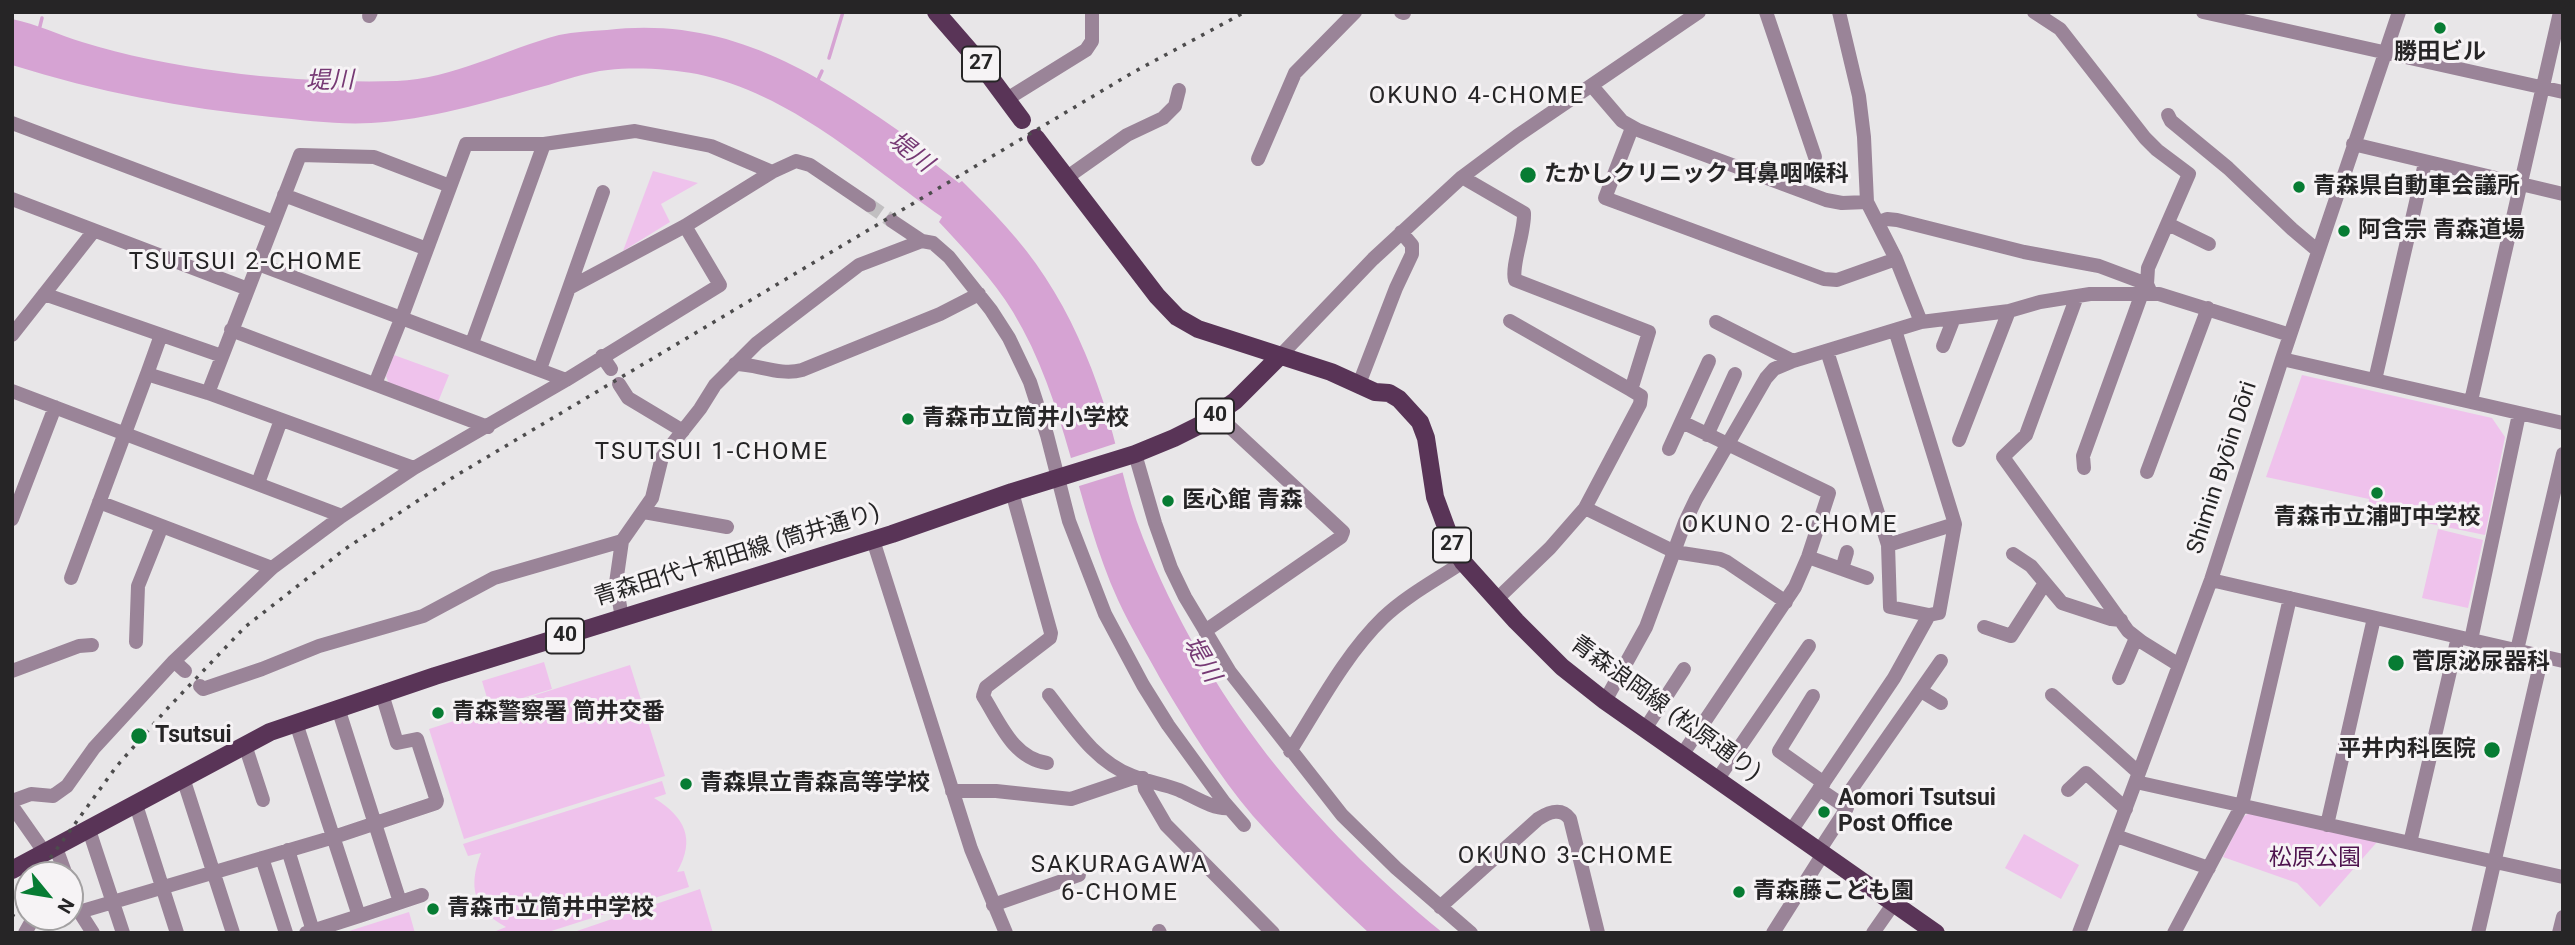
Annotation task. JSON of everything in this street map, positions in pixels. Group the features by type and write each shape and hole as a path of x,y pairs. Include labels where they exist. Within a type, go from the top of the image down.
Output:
{"main road":[{"name":"27","path":"936,12 976,58 1022,120"},
{"name":"青森浪岡線 (松原通り)","path":"1037,138 1170,312 1198,329 1331,372 1376,392 1389,393 1410,410 1420,422 1426,438 1434,497 1453,546 1463,562 1496,600 1562,667 1605,701 1935,932"},
{"name":"青森田代十和田線 (筒井通り)","path":"12,870 270,732 338,708 873,540 1174,438 1217,415 1279,357"}],"street":[{"path":"1007,99 1086,50 1093,41 1092,12"},
{"path":"1258,159 1295,73 1355,12"},
{"path":"1279,357 1401,232 1462,177 1591,86 1682,17 1699,12"},
{"path":"1766,12 1815,157"},
{"path":"1839,12 1859,96 1867,202 1896,259 1921,321"},
{"path":"2034,12 2060,29 2145,138 2189,174 2148,268 2147,290 2083,456 2084,468"},
{"path":"2203,12 2563,92"},
{"name":"Shimin Byōin Dōri","path":"2081,932 2211,580 2353,144 2399,12"},
{"path":"2471,401 2560,12"},
{"path":"1591,86 1622,121 1632,128 1826,200 1842,203 1867,202"},
{"path":"1066,178 1127,135 1163,118 1175,106 1180,90"},
{"path":"2168,115 2171,121 2318,251"},
{"path":"12,123 190,188 274,222"},
{"path":"1632,128 1605,198 1824,279 1837,279 1896,259"},
{"path":"374,384 466,144 544,144 635,131 711,146 772,173"},
{"path":"472,343 544,144"},
{"path":"2353,144 2563,194"},
{"path":"208,393 300,155 373,157 450,187"},
{"path":"569,288 685,226 796,161 810,165 869,205"},
{"path":"2375,380 2425,163"},
{"path":"1462,177 1524,213 1520,249 1513,275 1515,280 1649,332 1631,390"},
{"path":"540,369 603,192"},
{"path":"284,195 427,249"},
{"path":"12,199 248,289"},
{"path":"1879,222 1897,220 2024,252 2099,266 2147,290 2290,335"},
{"path":"892,221 922,241 933,243 940,248 979,294 1009,338 1030,382 1086,570 1111,625 1168,725 1244,825"},
{"path":"2168,224 2209,244"},
{"path":"57,861 12,803 31,794 53,796 61,792 94,748 180,666 272,568 342,516 414,468 488,427 720,285 685,226"},
{"path":"12,335 93,232"},
{"path":"1359,384 1412,254 1412,245 1401,232"},
{"path":"622,618 615,583 622,541 652,498 662,457 715,385 757,343 859,265 922,241"},
{"path":"258,264 566,380"},
{"path":"1605,701 1646,627 1692,508 1766,378 1774,369 1921,321 2009,311 2040,302 2077,296 2147,290"},
{"path":"44,293 222,356"},
{"path":"735,365 760,366 787,373 802,370 940,314 979,294"},
{"path":"2077,296 2025,435 2003,457 2136,638 2179,665"},
{"path":"2147,472 2208,308"},
{"path":"1959,440 2009,311"},
{"path":"1943,346 1954,318"},
{"path":"1496,600 1550,548 1585,508 1640,404 1641,396 1510,320"},
{"path":"1716,322 1793,361"},
{"path":"231,330 488,427"},
{"path":"1827,351 1888,545 1890,607 1928,615 1939,613 1955,524 1895,330"},
{"path":"71,578 162,335"},
{"path":"603,356 611,369"},
{"path":"2282,359 2563,423"},
{"path":"1669,449 1709,361"},
{"path":"147,374 208,393 414,468"},
{"path":"1707,435 1735,374"},
{"path":"619,384 628,398 683,430"},
{"path":"12,391 342,516"},
{"path":"12,519 55,407"},
{"path":"2410,843 2465,638 2519,414"},
{"path":"1205,631 1341,537 1343,532 1217,415"},
{"path":"258,483 281,420"},
{"path":"1682,422 1780,471 1829,491 1799,579 1682,755"},
{"path":"1133,454 1171,568 1230,672 1290,751 1355,828 1471,933"},
{"path":"2517,650 2563,454"},
{"path":"1012,492 1051,633 1050,638 986,687 983,696 1015,747 1034,761 1047,763"},
{"path":"99,502 272,568"},
{"path":"1585,508 1675,552 1727,562 1786,602"},
{"path":"643,512 727,527"},
{"path":"1888,545 1955,524"},
{"path":"136,642 138,586 162,526"},
{"path":"873,540 971,849 1006,933"},
{"path":"200,686 204,689 222,684 319,646 423,616 494,578 622,541"},
{"path":"1842,569 1847,552"},
{"path":"2012,554 2031,566 2062,603 2121,620"},
{"path":"1808,557 1867,578"},
{"path":"1290,751 1374,627 1413,595 1463,562"},
{"path":"2211,580 2563,661"},
{"path":"1984,627 2011,635 2045,583"},
{"path":"2174,933 2242,805 2290,598"},
{"path":"1791,831 1867,720 1907,656 1928,615"},
{"path":"2327,825 2374,618"},
{"path":"2119,678 2136,638"},
{"path":"12,671 79,646 92,645"},
{"path":"1717,779 1809,646"},
{"path":"2478,933 2542,656"},
{"path":"1840,804 1941,661"},
{"path":"1645,729 1684,669"},
{"path":"1921,691 1941,703"},
{"path":"84,910 334,837 437,801 417,739 397,743 382,694"},
{"path":"1049,695 1098,755 1139,778 1168,785 1216,806 1229,808"},
{"path":"2052,695 2137,777 2327,825 2563,877"},
{"path":"1773,933 1847,808 1779,751 1813,696"},
{"path":"338,708 400,902"},
{"path":"1867,720 1888,735"},
{"path":"296,723 359,916"},
{"path":"245,745 263,800"},
{"path":"2068,790 2086,774 2126,809"},
{"path":"183,778 233,933"},
{"path":"952,791 996,791 1071,799 1139,778"},
{"path":"1139,778 1166,825 1273,933"},
{"path":"136,805 177,933"},
{"path":"1440,907 1538,819 1553,811 1561,812 1570,819 1598,933"},
{"path":"89,830 123,933"},
{"path":"2116,836 2209,868"},
{"path":"288,850 309,932 422,895"},
{"path":"262,858 286,933"},
{"path":"993,905 1079,875"},
{"path":"1873,933 1894,902"},
{"path":"2559,933 2563,917"}],"green space":[{"path":"653,171 698,183 661,204 670,222 623,251"},
{"path":"394,355 449,375 438,402 389,384 386,376"},
{"path":"2302,375 2492,418 2505,437 2485,535 2368,511 2369,499 2266,477"},
{"path":"2438,529 2483,540 2468,608 2422,598"},
{"path":"544,662 552,689 490,708 482,681"},
{"path":"630,665 665,776 464,839 429,729"},
{"path":"662,781 666,794 654,798 673,813 684,830 686,849 677,872 684,871 689,887 545,933 491,933 506,927 486,913 480,905 474,887 481,853 468,856 463,844"},
{"name":"松原公園","path":"2249,813 2377,842 2320,907 2297,883 2223,857 2243,817"},
{"path":"2024,834 2079,865 2061,899 2005,868"},
{"path":"700,889 713,933 571,933"},
{"path":"409,912 415,933 346,932"}],"water":[{"name":"堤川","path":"12,19 82,42 157,61 238,74 359,81 397,81 438,75 559,35 651,28 693,32 732,41 770,55 806,72 876,115 912,140 909,144 959,183 962,181 1027,251 1063,306 1085,353 1103,401 1143,538 1198,652 1267,755 1307,802 1349,848 1443,933 1369,933 1324,891 1240,800 1182,715 1118,600 1091,528 1046,381 1013,312 988,276 939,222 942,217 826,133 764,97 731,83 697,74 652,69 619,69 591,73 457,110 393,121 334,123 205,109 108,91 12,65"}],"pier":[{"path":"1117,443 1124,472 1076,487 1068,459"}],"waterway":[{"path":"829,58 843,12"},
{"path":"39,30 42,18"},
{"path":"817,82 822,71"}],"tunnel":[{"path":"869,205 892,221"}],"railway":[{"path":"48,861 116,767 166,710 245,627 345,549 452,478 1132,73 1245,12"}],"place":[{"name":"勝田ビル","path":"2440,28"},
{"name":"たかしクリニック 耳鼻咽喉科","path":"1528,175"},
{"name":"青森県自動車会議所","path":"2299,187"},
{"name":"阿含宗 青森道場","path":"2344,231"},
{"name":"青森市立筒井小学校","path":"908,419"},
{"name":"青森市立浦町中学校","path":"2377,493"},
{"name":"医心館 青森","path":"1168,501"},
{"name":"菅原泌尿器科","path":"2396,663"},
{"name":"青森警察署 筒井交番","path":"438,713"},
{"name":"Tsutsui","path":"139,736"},
{"name":"平井内科医院","path":"2492,750"},
{"name":"青森県立青森高等学校","path":"686,784"},
{"name":"Aomori Tsutsui Post Office","path":"1824,812"},
{"name":"青森藤こども園","path":"1739,892"},
{"name":"青森市立筒井中学校","path":"433,909"}],"district":[{"name":"OKUNO 4-CHOME","path":"1477,97"},
{"name":"TSUTSUI 2-CHOME","path":"246,263"},
{"name":"TSUTSUI 1-CHOME","path":"712,453"},
{"name":"OKUNO 2-CHOME","path":"1790,526"},
{"name":"OKUNO 3-CHOME","path":"1566,857"},
{"name":"SAKURAGAWA 6-CHOME","path":"1120,880"}]}
